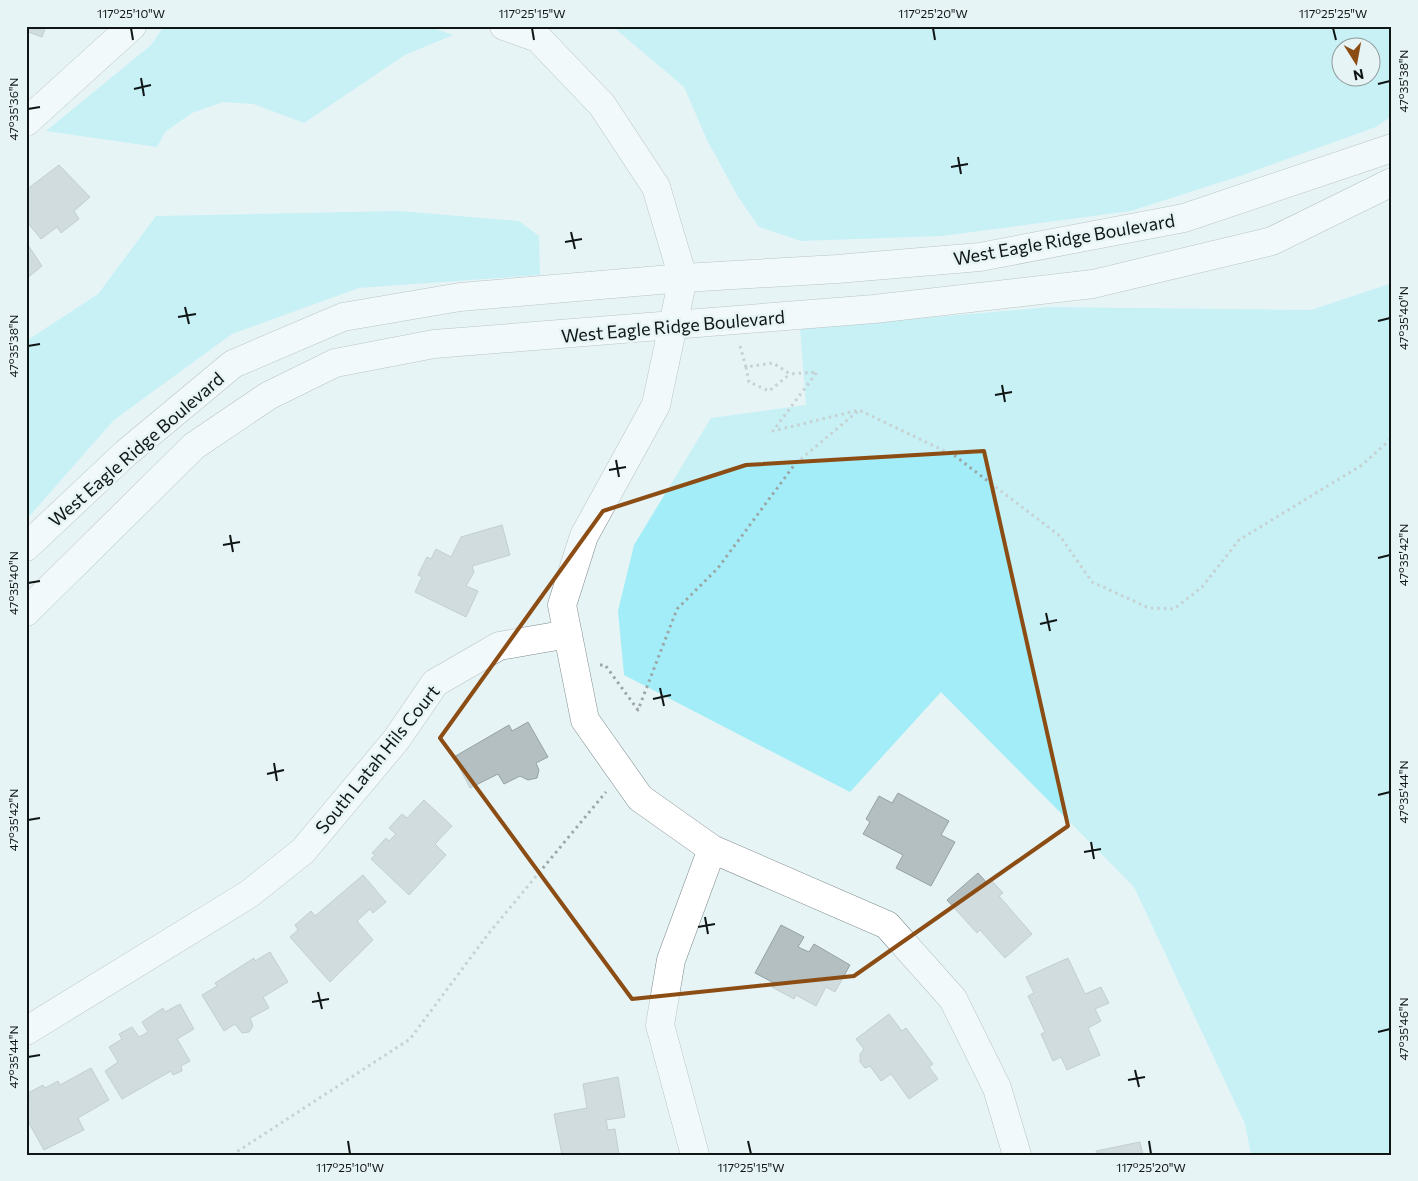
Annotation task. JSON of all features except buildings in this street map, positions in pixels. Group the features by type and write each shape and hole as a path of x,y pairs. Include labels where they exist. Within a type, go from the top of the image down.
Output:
{"street":[{"path":"26,122 132,26"},
{"path":"504,26 538,38 602,105 656,187 683,278 675,326 656,405 584,536 562,605 585,720 640,798 712,849 887,926 953,999 997,1088 1017,1155"},
{"name":"West Eagle Ridge Boulevard","path":"26,547 126,453 233,364 343,317 460,297 683,278 837,269 990,255 1184,218 1392,148"},
{"name":"West Eagle Ridge Boulevard","path":"26,612 194,446 268,396 335,364 434,344 874,309 1093,284 1272,241 1392,182"},
{"name":"South Latah Hils Court","path":"26,1031 249,894 302,851 396,740 436,683 499,646 568,634"},
{"path":"695,1155 660,1025 671,960 712,849"}],"path":[{"path":"734,321 750,382 769,391 790,374 817,372 773,431 859,410 955,456 1060,536 1092,582 1148,608 1174,608 1202,587 1239,540 1362,465 1392,438"},
{"path":"746,367 773,363 790,374"},
{"path":"574,667 605,665 638,710 677,609 718,568 795,464 859,410"},
{"path":"232,1155 410,1039 489,933 622,772"}],"highlighted area":[{"path":"984,451 1068,826 854,976 632,999 440,738 603,511 746,465"}],"shaded area":[{"path":"164,26 427,26 453,35 405,55 304,123 253,104 223,102 192,113 165,132 157,147 46,131 151,45"},
{"path":"612,26 1392,26 1392,116 1376,127 1243,175 1131,211 942,236 801,241 759,227 738,197 707,140 684,87"},
{"path":"398,211 519,221 539,236 540,275 359,288 232,334 114,420 26,520 26,341 98,294 156,216"},
{"path":"1392,283 1392,1155 1251,1155 1245,1124 1134,887 941,692 850,792 624,675 618,611 634,545 711,418 806,405 800,329 1049,307 1311,310"}]}
